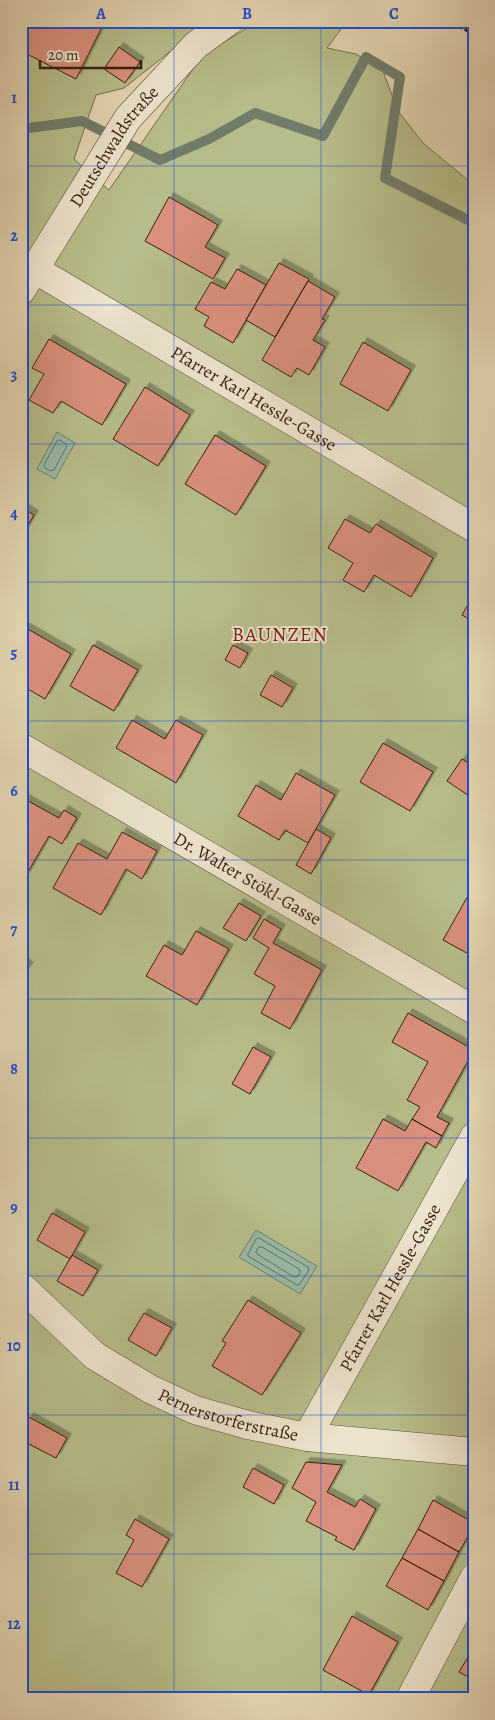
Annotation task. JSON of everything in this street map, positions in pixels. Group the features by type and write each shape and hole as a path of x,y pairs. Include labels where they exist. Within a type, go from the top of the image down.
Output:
{"street":[{"name":"Deutschwaldstraße","path":"28,280 128,118 196,45 229,21"},
{"name":"Pfarrer Karl Hessle-Gasse","path":"28,280 474,528"},
{"name":"Dr. Walter Stökl-Gasse","path":"21,747 474,1010"},
{"name":"Pfarrer Karl Hessle-Gasse","path":"307,1437 474,1137"},
{"name":"Pernerstorferstraße","path":"21,1286 95,1356 150,1389 194,1410 248,1425 307,1437 474,1452"},
{"path":"410,1699 474,1578"}],"path":[{"path":"447,21 474,34"}],"shaded area":[{"path":"21,21 209,21 124,88 96,95 74,159 109,190 202,56 258,21 347,21 327,48 356,54 383,71 398,111 423,143 474,185 474,1699 21,1699"}],"water":[{"path":"57,432 75,443 55,479 37,469"},
{"path":"256,1230 317,1266 300,1294 239,1257"}],"building":[{"path":"21,21 91,21 102,27 76,79 21,51"},
{"path":"119,47 140,62 125,83 104,69"},
{"path":"169,197 218,225 205,247 225,258 213,279 145,241"},
{"path":"279,263 309,279 275,337 246,320"},
{"path":"237,269 266,285 233,343 204,326 209,317 195,309 211,282 225,289"},
{"path":"308,281 335,297 322,319 325,320 313,340 325,347 309,375 297,368 291,377 262,360"},
{"path":"49,339 126,384 102,425 61,401 53,413 29,400 44,374 32,368"},
{"path":"363,342 411,370 388,411 340,384"},
{"path":"145,387 190,415 158,466 113,439"},
{"path":"215,435 266,466 236,515 185,484"},
{"path":"21,507 34,515 21,537"},
{"path":"345,519 370,533 376,524 433,558 411,597 374,575 364,592 343,580 353,563 328,548"},
{"path":"474,594 474,622 462,615"},
{"path":"21,625 71,654 45,699 21,685"},
{"path":"93,645 138,670 114,711 70,686"},
{"path":"233,645 248,653 240,668 225,660"},
{"path":"271,675 293,688 282,707 260,695"},
{"path":"132,720 165,739 176,720 203,735 176,783 116,748"},
{"path":"383,743 433,772 410,811 360,782"},
{"path":"462,759 474,767 474,788 469,796 447,781"},
{"path":"296,773 335,795 308,843 285,830 279,840 238,816 256,785 281,800"},
{"path":"21,797 59,818 64,810 77,818 62,844 49,836 25,877 21,875"},
{"path":"316,829 331,838 311,874 296,865"},
{"path":"122,832 157,851 142,879 126,869 101,915 53,888 78,843 107,859"},
{"path":"474,888 474,957 443,940"},
{"path":"239,903 261,916 246,941 223,928"},
{"path":"264,919 281,929 273,943 322,970 290,1029 261,1013 275,986 254,974 269,948 253,938"},
{"path":"196,931 229,949 197,1005 146,976 164,945 182,955"},
{"path":"21,960 29,967 21,976"},
{"path":"408,1013 474,1050 437,1117 449,1123 442,1136 412,1119 420,1107 407,1100 428,1062 392,1042"},
{"path":"253,1047 271,1057 250,1094 232,1084"},
{"path":"383,1119 405,1131 412,1119 442,1136 436,1148 426,1142 398,1191 356,1168"},
{"path":"52,1213 85,1232 70,1259 37,1240"},
{"path":"72,1255 98,1270 83,1296 57,1281"},
{"path":"248,1300 301,1333 262,1395 212,1366 226,1343 222,1341"},
{"path":"144,1313 172,1328 156,1356 128,1340"},
{"path":"29,1417 67,1438 56,1458 21,1440 21,1432"},
{"path":"306,1462 342,1465 327,1492 355,1507 360,1499 376,1509 354,1550 335,1540 337,1537 306,1521 316,1502 292,1488"},
{"path":"253,1468 284,1485 274,1504 243,1487"},
{"path":"433,1500 474,1523 459,1552 418,1529"},
{"path":"135,1519 169,1539 142,1587 116,1573 134,1540 126,1535"},
{"path":"418,1529 459,1552 444,1581 402,1558"},
{"path":"402,1558 444,1581 428,1610 386,1586"},
{"path":"352,1616 398,1642 369,1695 323,1670"},
{"path":"474,1647 474,1680 459,1672"}],"waterway":[{"path":"21,129 82,121 160,160 209,139 255,113 323,136 366,57 400,77 385,178 474,223"}],"district":[{"name":"BAUNZEN","path":"280,634"}]}
